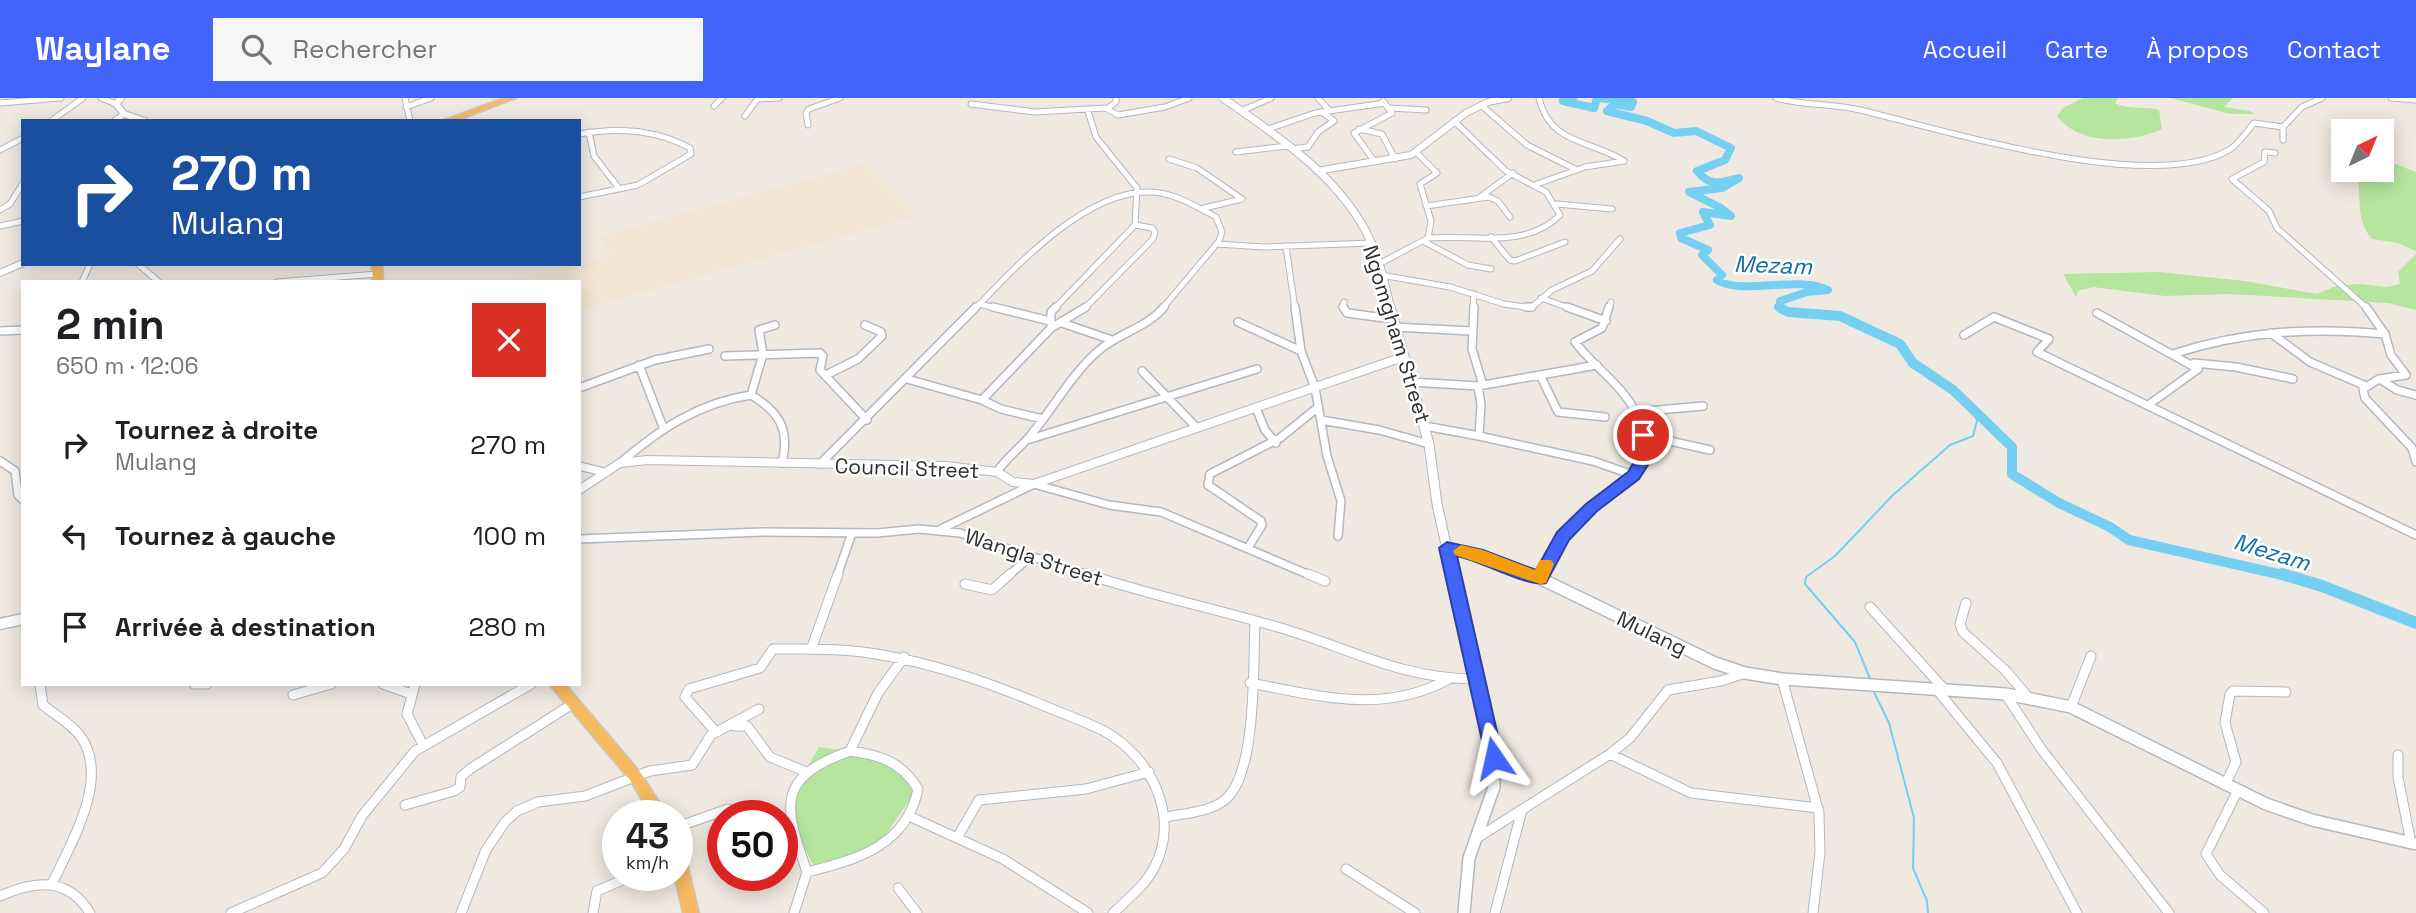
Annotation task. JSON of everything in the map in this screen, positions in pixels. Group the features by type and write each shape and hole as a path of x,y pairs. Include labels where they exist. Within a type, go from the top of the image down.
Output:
{"highway":[{"path":"452,119 512,98"},
{"path":"558,686 635,776 651,800"},
{"path":"686,891 691,913"}],"main road":[{"name":"Ngomgham Street","path":"1223,98 1290,147 1348,202 1372,243 1378,260 1393,323 1429,444 1437,504 1475,679 1489,730 1495,784 1476,838 1465,883 1464,913"},
{"name":"Mulang","path":"1447,548 1478,554 1540,578 1715,663 1745,673 1782,679 2006,694 2071,707 2237,792 2312,820 2413,844"}],"street":[{"path":"0,103 61,98"},
{"path":"54,119 83,98"},
{"path":"101,98 119,101 124,114"},
{"path":"405,98 409,119"},
{"path":"406,107 431,98"},
{"path":"714,106 722,98"},
{"path":"745,116 758,98 779,98"},
{"path":"808,125 806,113 809,109 840,98"},
{"path":"971,104 1035,112 1088,111 1108,108 1116,102 1116,98"},
{"path":"1108,108 1118,115 1165,107 1189,98"},
{"path":"1241,111 1271,98"},
{"path":"1318,98 1330,111"},
{"path":"1317,171 1395,159 1416,152 1454,121 1481,105 1508,98"},
{"path":"1537,184 1577,170 1624,160 1553,129 1539,111 1539,98"},
{"path":"1776,98 1852,108 1981,141 2143,166 2215,158 2234,149 2254,123 2283,127"},
{"path":"2283,140 2283,127 2302,107 2322,98"},
{"path":"2391,98 2416,100"},
{"path":"1375,162 1354,133 1391,114 1385,104"},
{"path":"1268,129 1291,119 1322,112 1385,104 1426,110"},
{"path":"1481,105 1527,145 1577,170"},
{"path":"982,400 1050,324 1051,312 1135,225 1137,188 1096,137 1088,111"},
{"path":"1236,152 1308,147 1318,132 1334,121 1322,112"},
{"path":"117,119 124,114"},
{"path":"124,114 139,119"},
{"path":"1378,260 1426,239 1450,235 1524,235 1548,228 1560,215 1557,204 1537,184 1504,170 1500,159 1483,149 1454,121"},
{"path":"1359,130 1382,134 1395,159"},
{"path":"581,134 645,131 677,140 690,148 691,154 638,185 581,196"},
{"path":"589,132 586,150 618,187"},
{"path":"0,150 21,139"},
{"path":"1416,152 1437,173 1420,184 1431,221 1426,239"},
{"path":"2275,153 2265,152 2264,162 2232,179 2269,211 2277,228 2371,312 2385,334 2391,355 2406,375"},
{"path":"1169,159 1198,168 1242,199 1203,209"},
{"path":"1480,197 1513,173"},
{"path":"0,210 10,204 21,186"},
{"path":"819,464 867,420 979,304 1080,212 1112,197 1163,194 1203,209 1220,222 1222,232 1217,244 1161,313 1112,340 1095,353 1027,440 1007,457 997,472"},
{"path":"1426,206 1480,197 1498,201 1510,217"},
{"path":"1557,204 1612,209"},
{"path":"0,226 21,221"},
{"path":"1062,323 1082,311 1153,239 1153,228 1135,225"},
{"path":"1491,237 1512,261 1535,256 1565,242"},
{"path":"1426,239 1468,265 1490,269"},
{"path":"1381,275 1474,293 1504,304 1531,308 1541,298 1592,271 1620,239"},
{"path":"1217,244 1286,246 1372,243"},
{"path":"1286,246 1301,351 1315,388 1327,456 1341,501 1338,536"},
{"path":"0,273 21,264"},
{"path":"140,266 157,280"},
{"path":"304,280 377,273"},
{"path":"337,280 344,277"},
{"path":"1474,293 1471,331 1480,386 1479,436"},
{"path":"1541,298 1606,321"},
{"path":"1344,302 1343,309 1347,313 1393,323 1471,331"},
{"path":"1540,578 1563,536 1591,507 1633,475 1641,465 1643,435 1636,412 1575,342 1595,334 1606,321 1611,302"},
{"path":"979,304 1050,324 1062,323 1112,340"},
{"path":"2098,313 2190,363 2198,370 2151,403"},
{"path":"1964,335 1994,317 2049,339 2036,352 2151,403 2248,456 2416,535"},
{"path":"1238,322 1301,351"},
{"path":"751,395 764,354 759,330 775,325"},
{"path":"826,375 858,359 882,336 881,332 864,325"},
{"path":"0,331 21,330"},
{"path":"2173,354 2235,335 2308,330 2385,334"},
{"path":"2270,332 2310,362 2366,386"},
{"path":"581,387 639,365 709,349"},
{"path":"725,356 820,353 823,356 818,367 867,420"},
{"path":"940,530 1034,484 1388,362 1404,361"},
{"path":"2190,363 2236,367 2293,379"},
{"path":"639,365 663,427"},
{"path":"1410,382 1480,386 1597,365"},
{"path":"1027,440 1257,369"},
{"path":"1142,371 1197,428"},
{"path":"1540,375 1558,412 1605,417"},
{"path":"2416,377 2406,375 2379,379 2363,389 2371,407 2412,448 2416,462"},
{"path":"907,379 982,400 1001,409 1043,419"},
{"path":"2379,379 2397,390 2416,395"},
{"path":"620,463 663,427 711,403 751,395 778,412 784,424 787,448 782,463"},
{"path":"1636,412 1703,406"},
{"path":"1256,408 1265,430 1276,443"},
{"path":"1248,548 1262,526 1259,518 1208,485 1210,474 1238,457 1276,443 1303,424 1317,408"},
{"path":"1322,424 1379,430 1429,444"},
{"path":"1424,426 1592,461 1633,475"},
{"path":"1643,435 1710,450"},
{"name":"Council Street","path":"581,489 620,463 647,460 946,466 997,472 1013,482 1034,484"},
{"path":"0,461 13,468"},
{"path":"13,468 21,465"},
{"path":"581,466 604,472"},
{"path":"13,468 18,495 21,498"},
{"path":"1034,484 1109,505 1161,512 1325,581"},
{"name":"Wangla Street","path":"581,539 762,531 852,533 940,530 960,533 1101,579 1255,621 1380,665 1449,679 1475,679"},
{"path":"812,647 852,533"},
{"path":"965,584 992,590 1031,556"},
{"path":"1966,603 1960,624 1963,632 2006,671 2029,698"},
{"path":"1870,607 1941,690 1997,763 2077,913"},
{"path":"0,624 21,619"},
{"path":"1167,817 1215,804 1235,790 1248,746 1255,621"},
{"path":"715,731 685,697 689,689 760,668 773,649 812,647 904,657 942,667 1105,732 1121,742 1149,772 1162,797 1167,817 1156,864 1146,879 1113,913"},
{"path":"2071,707 2091,656"},
{"path":"850,751 878,692 904,657"},
{"path":"1476,838 1506,816 1523,809 1610,754 1630,738 1668,690 1721,681 1745,673"},
{"path":"1250,683 1358,700 1413,697 1449,679"},
{"path":"1782,679 1789,713 1818,808 1821,833 1813,913"},
{"path":"42,686 43,705 81,737 90,773 86,808 53,882"},
{"path":"293,695 324,686"},
{"path":"389,686 411,694"},
{"path":"414,686 407,714 423,745"},
{"path":"231,913 322,873 344,849 362,816 404,762 423,745 527,686"},
{"path":"2225,786 2236,762 2225,723 2230,694 2233,691 2286,692"},
{"path":"2006,694 2042,750 2169,913"},
{"path":"405,805 439,799 453,793 460,787 461,777 470,769 574,703"},
{"path":"727,728 759,709"},
{"path":"461,913 486,852 500,827 510,816 535,803 584,796 635,776 664,768 690,766 699,758 708,737 715,731 744,724 770,757 804,771"},
{"path":"794,913 807,872 788,818 793,790 804,771 850,751 881,755 908,771 918,789 911,817 873,848 840,864 807,872"},
{"path":"1610,754 1691,793 1818,808"},
{"path":"2398,755 2398,777 2413,844"},
{"path":"958,836 979,800 1086,789 1149,772"},
{"path":"2237,792 2208,845 2206,854 2220,875 2264,913"},
{"path":"1495,913 1506,887 1514,827 1523,809"},
{"path":"911,817 958,836 1057,889 1088,913"},
{"path":"1346,869 1415,913"},
{"path":"0,896 22,887 53,882 82,898 90,913"},
{"path":"898,888 917,913"},
{"path":"593,913 597,891 602,889"},
{"path":"248,913 264,899"}],"shaded area":[{"path":"865,164 917,216 581,309 581,280 515,280 570,266 581,266 581,263 610,256 601,236"}],"green space":[{"path":"2083,98 2118,98 2115,103 2120,105 2159,110 2162,129 2121,139 2078,133 2057,116 2063,108"},
{"path":"2171,98 2233,98 2224,107 2254,114 2230,114"},
{"path":"2394,164 2416,172 2416,251 2398,243 2372,239 2366,231 2361,214 2358,182 2394,182"},
{"path":"2416,254 2416,310 2388,303 2229,294 2165,296 2093,287 2078,291 2076,297 2063,274 2159,272 2245,281 2317,294 2336,286 2359,284 2386,287 2400,284 2398,272"},
{"path":"819,747 880,756 916,790 881,842 815,869 798,834 798,800 793,800"}],"waterway":[{"name":"Mezam","path":"1573,98 1563,101 1594,108 1597,98"},
{"name":"Mezam","path":"1599,98 1633,102 1631,107 1615,104 1607,111 1647,121 1674,133 1696,131 1731,148 1725,160 1697,171 1711,182 1739,178 1722,188 1689,192 1731,216 1703,212 1710,225 1680,233 1681,238 1708,250 1702,255 1722,275 1717,280 1728,284 1801,284 1828,290 1807,292 1780,301 1781,308"},
{"name":"Mezam","path":"1781,308 1788,312 1840,316 1900,344 1913,363 1953,390 2012,447 2012,474 2059,503 2110,527 2129,540 2287,576"},
{"path":"1871,681 1855,642 1805,584 1806,577 1835,556 1893,495 1950,445 1973,436 1977,421 1974,409"},
{"name":"Mezam","path":"2282,574 2322,586 2416,623"},
{"path":"1873,690 1889,723 1914,818 1913,868 1927,901 1928,913"}],"slow traffic":[{"path":"1461,551 1478,554 1540,578 1545,564"}],"route":[{"path":"1494,758 1447,548 1478,554 1540,578 1545,564 1563,536 1591,507 1617,490 1641,465 1643,435"}]}
